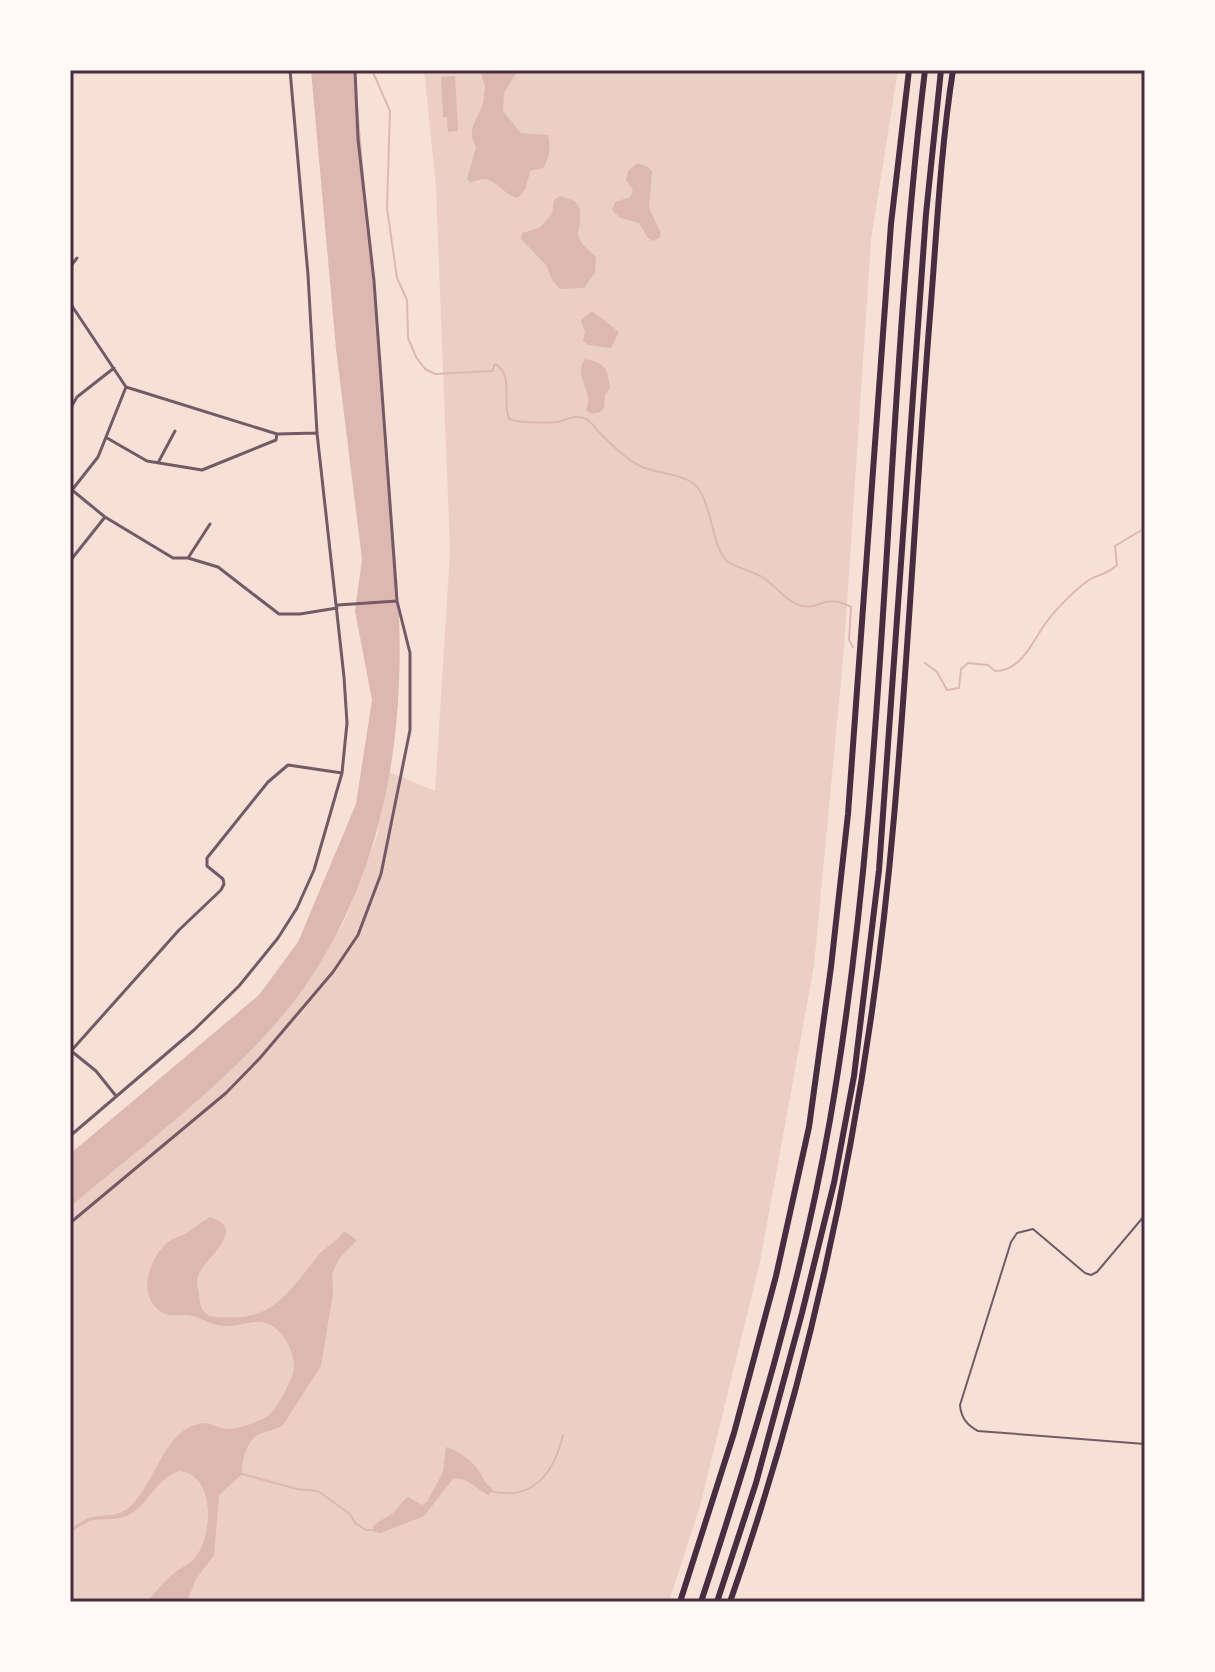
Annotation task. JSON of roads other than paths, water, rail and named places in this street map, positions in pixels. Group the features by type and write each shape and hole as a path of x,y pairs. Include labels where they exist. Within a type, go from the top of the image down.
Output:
{"highway":[{"path":"680,1602 734,1433 776,1276 809,1127 848,814 891,224 909,70"},
{"path":"701,1602 736,1495 786,1319 813,1205 835,1084 868,819 902,315 925,70"},
{"path":"717,1602 756,1483 802,1313 834,1183 854,1076 879,870 924,228 941,70"},
{"path":"730,1602 815,1311 841,1202 864,1075 882,946 894,817 926,365 953,70"}],"street":[{"path":"70,1136 228,997 278,938 307,889 342,773 347,723 338,607 317,433 308,275 290,70"},
{"path":"70,1223 226,1093 260,1058 333,972 358,935 381,874 410,730 410,653 397,601 374,281 358,139 355,70"},
{"path":"70,267 77,258"},
{"path":"70,303 126,387 277,434 317,433"},
{"path":"70,409 77,397 114,368"},
{"path":"126,387 98,457 71,489 105,517 173,558 188,558 218,567 282,615 397,601"},
{"path":"159,461 175,431"},
{"path":"107,438 147,461 202,470 276,440 277,434"},
{"path":"70,561 105,517"},
{"path":"188,558 210,524"},
{"path":"116,1096 96,1071 71,1050 179,930 221,890 223,879 207,866 207,858 268,782 288,765 342,773"}],"lane":[{"path":"1145,1215 1097,1272 1091,1275 1033,1229 1017,1233 1011,1242 960,1405 960,1413 968,1425 978,1431 1145,1444"}],"waterway":[{"path":"372,70 390,111 387,208 397,278 407,300 408,338 425,369 435,374 492,371 495,364 501,369 506,382 509,419 546,423 582,417 636,464 693,483 707,506 718,547 727,561 765,579 799,605 812,606 834,601 851,607 849,640 853,647"},
{"path":"925,663 937,672 947,690 959,688 961,669 968,663 988,665 995,671 1013,666 1067,599 1089,580 1117,565 1115,546 1140,531"},
{"path":"490,1491 505,1493 530,1488 554,1461 563,1435"},
{"path":"242,1474 297,1489 318,1491 350,1514 355,1523 366,1530 375,1530"}]}
